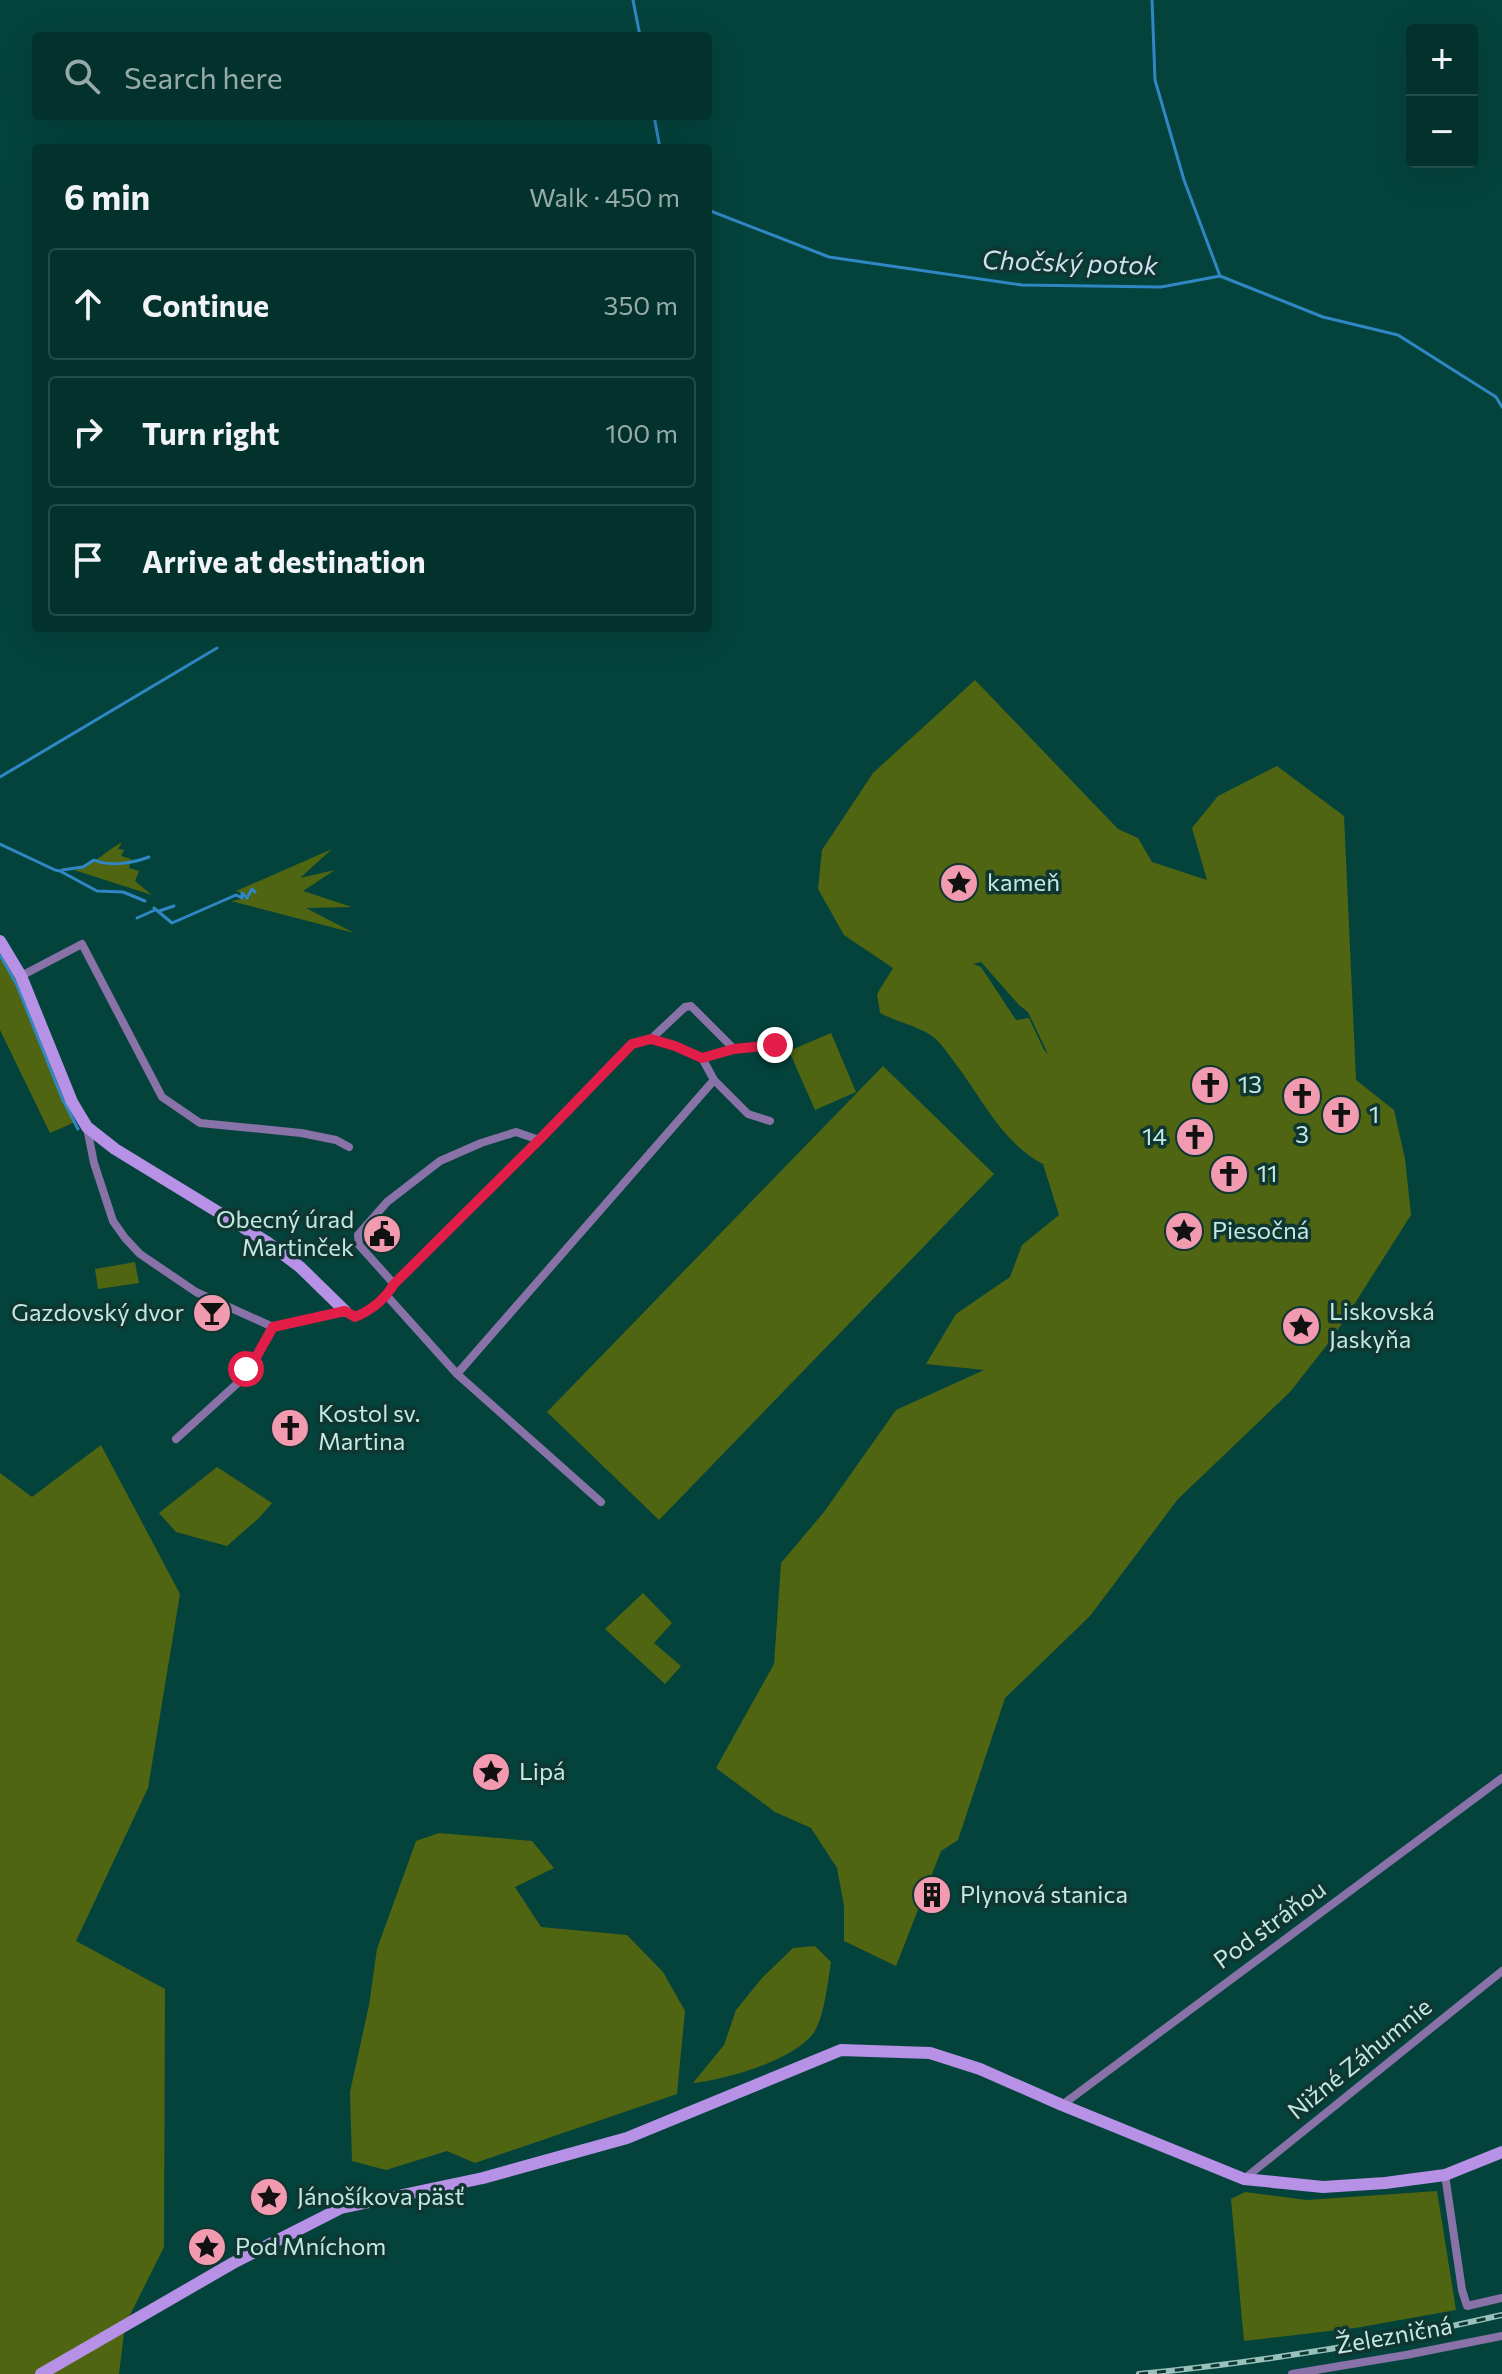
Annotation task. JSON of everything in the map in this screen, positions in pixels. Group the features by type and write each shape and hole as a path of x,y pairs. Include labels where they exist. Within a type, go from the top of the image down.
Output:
{"street":[{"path":"0,941 21,976 72,1102 87,1127 94,1163 113,1221 125,1238 140,1254 196,1292 273,1327 345,1311"},
{"path":"21,976 82,944 162,1097 200,1123 301,1133 336,1140 349,1147"},
{"path":"87,1127 115,1149 267,1242 355,1317 367,1312 387,1296 394,1284 632,1044 651,1039 685,1007 691,1006 734,1049"},
{"path":"651,1039 702,1058 714,1080 748,1114 770,1121"},
{"path":"702,1058 734,1049 775,1045"},
{"path":"457,1374 714,1080"},
{"path":"394,1284 359,1245 358,1235 387,1202 440,1161 481,1143 516,1132 539,1140"},
{"path":"387,1296 457,1374 601,1502"},
{"path":"176,1439 240,1381 273,1327"},
{"name":"Pod stráňou","path":"1062,2105 1502,1778"},
{"name":"Nižné Záhumnie","path":"1244,2179 1502,1971"},
{"path":"41,2374 233,2263 341,2208 483,2178 627,2138 841,2050 930,2053 980,2069 1244,2179 1323,2187 1385,2183 1445,2175 1502,2152"},
{"path":"1445,2175 1467,2306 1502,2298"},
{"name":"Železničná","path":"1292,2374 1502,2336"}],"green space":[{"path":"975,680 1118,829 1138,838 1152,862 1207,880 1192,828 1218,796 1277,766 1344,816 1356,1080 1394,1110 1405,1159 1411,1215 1334,1336 1290,1392 1178,1499 1090,1616 1005,1698 958,1840 941,1851 896,1966 844,1941 844,1906 837,1868 811,1828 775,1812 716,1768 774,1664 781,1563 824,1512 896,1410 984,1370 926,1364 956,1314 1010,1277 1022,1245 1059,1215 1043,1164 1016,1145 939,1042 923,1031 880,1013 877,994 893,968 844,935 818,889 822,850 873,773","holes":["981,962 1028,1012 1048,1054 1029,1018 1016,1020 981,967 973,964"]},
{"path":"122,842 118,849 124,850 121,856 131,859 129,868 139,871 135,881 152,895 74,870 93,862"},
{"path":"332,849 300,878 335,870 303,891 352,907 306,908 354,933 231,901 251,897 236,891"},
{"path":"0,953 19,983 75,1122 50,1133 0,1030"},
{"path":"831,1033 856,1092 815,1110 789,1051"},
{"path":"883,1066 994,1174 659,1520 547,1412"},
{"path":"135,1262 139,1283 98,1289 95,1269"},
{"path":"101,1445 180,1594 148,1788 76,1941 165,1989 164,2247 125,2325 119,2374 0,2374 0,1473 32,1497"},
{"path":"217,1467 272,1503 227,1546 176,1532 159,1513"},
{"path":"643,1593 672,1623 654,1643 681,1666 665,1684 605,1629"},
{"path":"439,1833 532,1841 554,1868 515,1887 541,1927 627,1935 663,1972 685,2011 677,2094 475,2163 447,2151 386,2170 352,2161 350,2092 369,2005 377,1949 416,1841"},
{"path":"815,1946 831,1962 822,2014 807,2040 795,2050 760,2066 723,2078 693,2083 724,2045 736,2010 762,1978 793,1948"},
{"path":"1437,2191 1456,2310 1355,2328 1244,2341 1231,2199 1245,2192 1307,2200"}],"waterway":[{"name":"Chočský potok","path":"633,0 639,32"},
{"path":"1152,0 1155,80 1184,180 1220,276"},
{"name":"Chočský potok","path":"655,120 659,144"},
{"name":"Chočský potok","path":"712,212 829,257 1022,285 1161,287 1220,276 1323,317 1398,335 1496,397 1502,407"},
{"path":"0,777 217,648"},
{"path":"0,844 97,891 123,892 145,901"},
{"path":"62,870 83,867 94,860 122,863 149,857"},
{"path":"154,908 172,923 236,895 242,898 242,893 247,898 252,889 255,892"},
{"path":"159,911 174,906"},
{"path":"137,918 155,910"},
{"path":"0,955 17,985 62,1098 78,1129"}],"railway":[{"path":"1139,2374 1321,2350 1502,2315"}],"place":[{"name":"kameň","path":"959,883"},
{"name":"13","path":"1210,1085"},
{"name":"3","path":"1302,1096"},
{"name":"1","path":"1341,1115"},
{"name":"14","path":"1195,1137"},
{"name":"11","path":"1229,1174"},
{"name":"Piesočná","path":"1184,1231"},
{"name":"Obecný úrad Martinček","path":"382,1234"},
{"name":"Gazdovský dvor","path":"212,1313"},
{"name":"Liskovská Jaskyňa","path":"1301,1326"},
{"name":"Kostol sv. Martina","path":"290,1428"},
{"name":"Lipá","path":"491,1772"},
{"name":"Plynová stanica","path":"932,1895"},
{"name":"Jánošíkova päsť","path":"269,2197"},
{"name":"Pod Mníchom","path":"207,2247"}],"route":[{"path":"246,1369 273,1327 345,1311 355,1317 367,1312 387,1296 394,1284 632,1044 651,1039 702,1058 734,1049 775,1045"}]}
